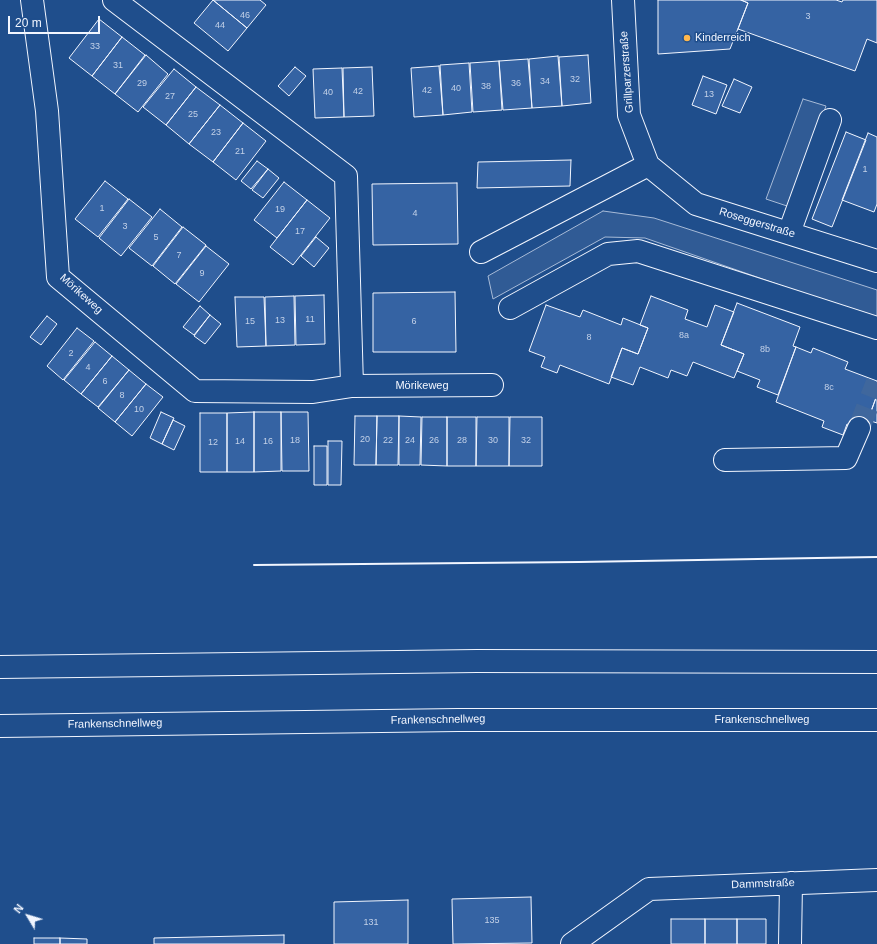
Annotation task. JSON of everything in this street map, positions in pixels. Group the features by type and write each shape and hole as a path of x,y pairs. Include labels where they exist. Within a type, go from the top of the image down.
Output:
{"main road":[{"name":"Mörikeweg","path":"32,0 48,111 58,276 195,391 313,392 352,386 492,385"},
{"path":"114,0 346,176 352,386"},
{"name":"Grillparzerstraße","path":"623,0 629,115 648,165"},
{"path":"789,233 830,120"},
{"path":"481,252 648,165"},
{"name":"Roseggerstraße","path":"648,165 696,204 877,261"},
{"path":"510,308 608,254 638,251 877,328"},
{"path":"725,460 846,458 859,428"},
{"path":"0,667 485,661 877,662"},
{"name":"Frankenschnellweg","path":"0,726 458,720 877,720"},
{"name":"Dammstraße","path":"572,944 650,889 877,880"},
{"path":"790,944 791,883"}],"shaded area":[{"path":"803,99 826,106 790,207 766,199"},
{"path":"603,211 654,218 877,290 877,319 645,238 605,237 493,299 488,276"}],"building":[{"path":"213,0 260,0 266,5 247,28"},
{"path":"213,0 247,28 228,51 194,23"},
{"path":"658,0 741,0 748,3 730,49 658,54"},
{"path":"741,0 836,0 842,2 843,0 877,0 877,43 867,39 855,71 738,29 748,3"},
{"path":"99,19 122,37 92,76 69,58"},
{"path":"122,37 145,55 115,94 92,76"},
{"path":"146,55 168,74 138,112 115,94"},
{"path":"588,55 591,103 562,106 559,57"},
{"path":"558,56 562,106 532,108 529,59"},
{"path":"528,59 532,108 503,110 499,61"},
{"path":"499,61 502,110 473,112 470,63"},
{"path":"469,63 472,112 443,115 440,65"},
{"path":"439,66 443,115 414,117 411,68"},
{"path":"295,67 306,76 289,96 278,86"},
{"path":"372,67 374,116 344,117 343,68"},
{"path":"342,68 344,117 315,118 313,69"},
{"path":"174,69 196,87 166,125 143,107"},
{"path":"703,76 727,85 716,114 692,105"},
{"path":"734,79 752,87 740,113 722,106"},
{"path":"196,87 220,105 189,144 166,125"},
{"path":"220,105 243,123 213,162 189,144"},
{"path":"243,123 266,141 236,180 213,162"},
{"path":"846,132 866,140 832,227 812,219"},
{"path":"868,133 877,137 877,204 874,212 842,200"},
{"path":"571,160 570,186 477,188 478,162"},
{"path":"257,161 268,169 251,189 241,181"},
{"path":"268,169 279,178 263,198 252,190"},
{"path":"105,181 128,199 98,237 75,219"},
{"path":"284,182 307,200 277,238 254,220"},
{"path":"457,183 458,244 373,245 372,184"},
{"path":"129,199 152,217 121,256 99,238"},
{"path":"307,200 330,218 293,265 270,247"},
{"path":"160,209 182,227 152,266 129,248"},
{"path":"183,227 206,245 175,284 153,266"},
{"path":"316,237 329,248 314,267 301,256"},
{"path":"206,246 229,264 199,302 176,284"},
{"path":"455,292 456,352 373,352 373,293"},
{"path":"324,295 325,344 296,345 295,296"},
{"path":"294,296 295,345 266,346 265,297"},
{"path":"651,296 688,310 685,319 707,327 715,305 734,312 721,345 744,354 734,378 693,362 687,376 671,370 668,378 640,367 633,385 611,377 622,348 638,354 648,328 640,325"},
{"path":"235,297 264,297 266,346 237,347"},
{"path":"737,303 800,327 793,346 796,347 778,395 757,387 760,380 737,371 744,354 721,345"},
{"path":"546,305 580,317 583,310 621,325 623,318 648,328 638,354 622,348 609,384 560,365 557,373 541,367 545,357 529,351"},
{"path":"200,306 210,315 194,335 183,327"},
{"path":"210,315 221,324 205,344 194,336"},
{"path":"47,316 57,324 41,345 30,337"},
{"path":"77,328 94,341 63,380 47,366"},
{"path":"95,342 112,356 81,394 64,380"},
{"path":"796,347 811,353 813,348 848,362 845,369 877,381 877,395 864,430 847,424 843,435 822,427 824,421 776,402"},
{"path":"112,356 129,370 98,407 81,394"},
{"path":"129,370 146,384 115,422 98,408"},
{"path":"146,384 163,397 132,436 115,422"},
{"path":"877,395 877,423 868,420"},
{"path":"161,412 174,418 162,444 150,438"},
{"path":"254,412 281,412 281,471 254,472"},
{"path":"254,412 254,472 227,472 227,413"},
{"path":"281,412 308,412 309,471 282,471"},
{"path":"200,413 227,413 227,472 200,472"},
{"path":"355,416 377,416 376,465 354,465"},
{"path":"377,416 399,416 398,465 376,465"},
{"path":"399,416 421,417 420,465 399,465"},
{"path":"422,417 447,417 447,466 421,465"},
{"path":"447,417 476,417 476,466 447,466"},
{"path":"477,417 509,417 509,466 476,466"},
{"path":"510,417 542,417 542,466 509,466"},
{"path":"173,420 185,426 174,450 162,444"},
{"path":"328,441 342,441 341,485 328,485"},
{"path":"314,446 327,446 327,485 314,485"},
{"path":"531,897 532,943 453,944 452,899"},
{"path":"408,900 408,944 334,944 334,902"},
{"path":"671,919 705,919 705,944 671,944"},
{"path":"705,919 737,919 737,944 705,944"},
{"path":"737,919 766,919 766,944 737,944"},
{"path":"284,935 284,944 154,944 154,938"},
{"path":"34,938 60,938 60,944 34,944"},
{"path":"60,938 87,939 87,944 60,944"}],"tunnel":[{"path":"859,428 877,382"}],"wall":[{"path":"254,565 877,557"}],"place":[{"name":"Kinderreich","path":"687,38"}]}
